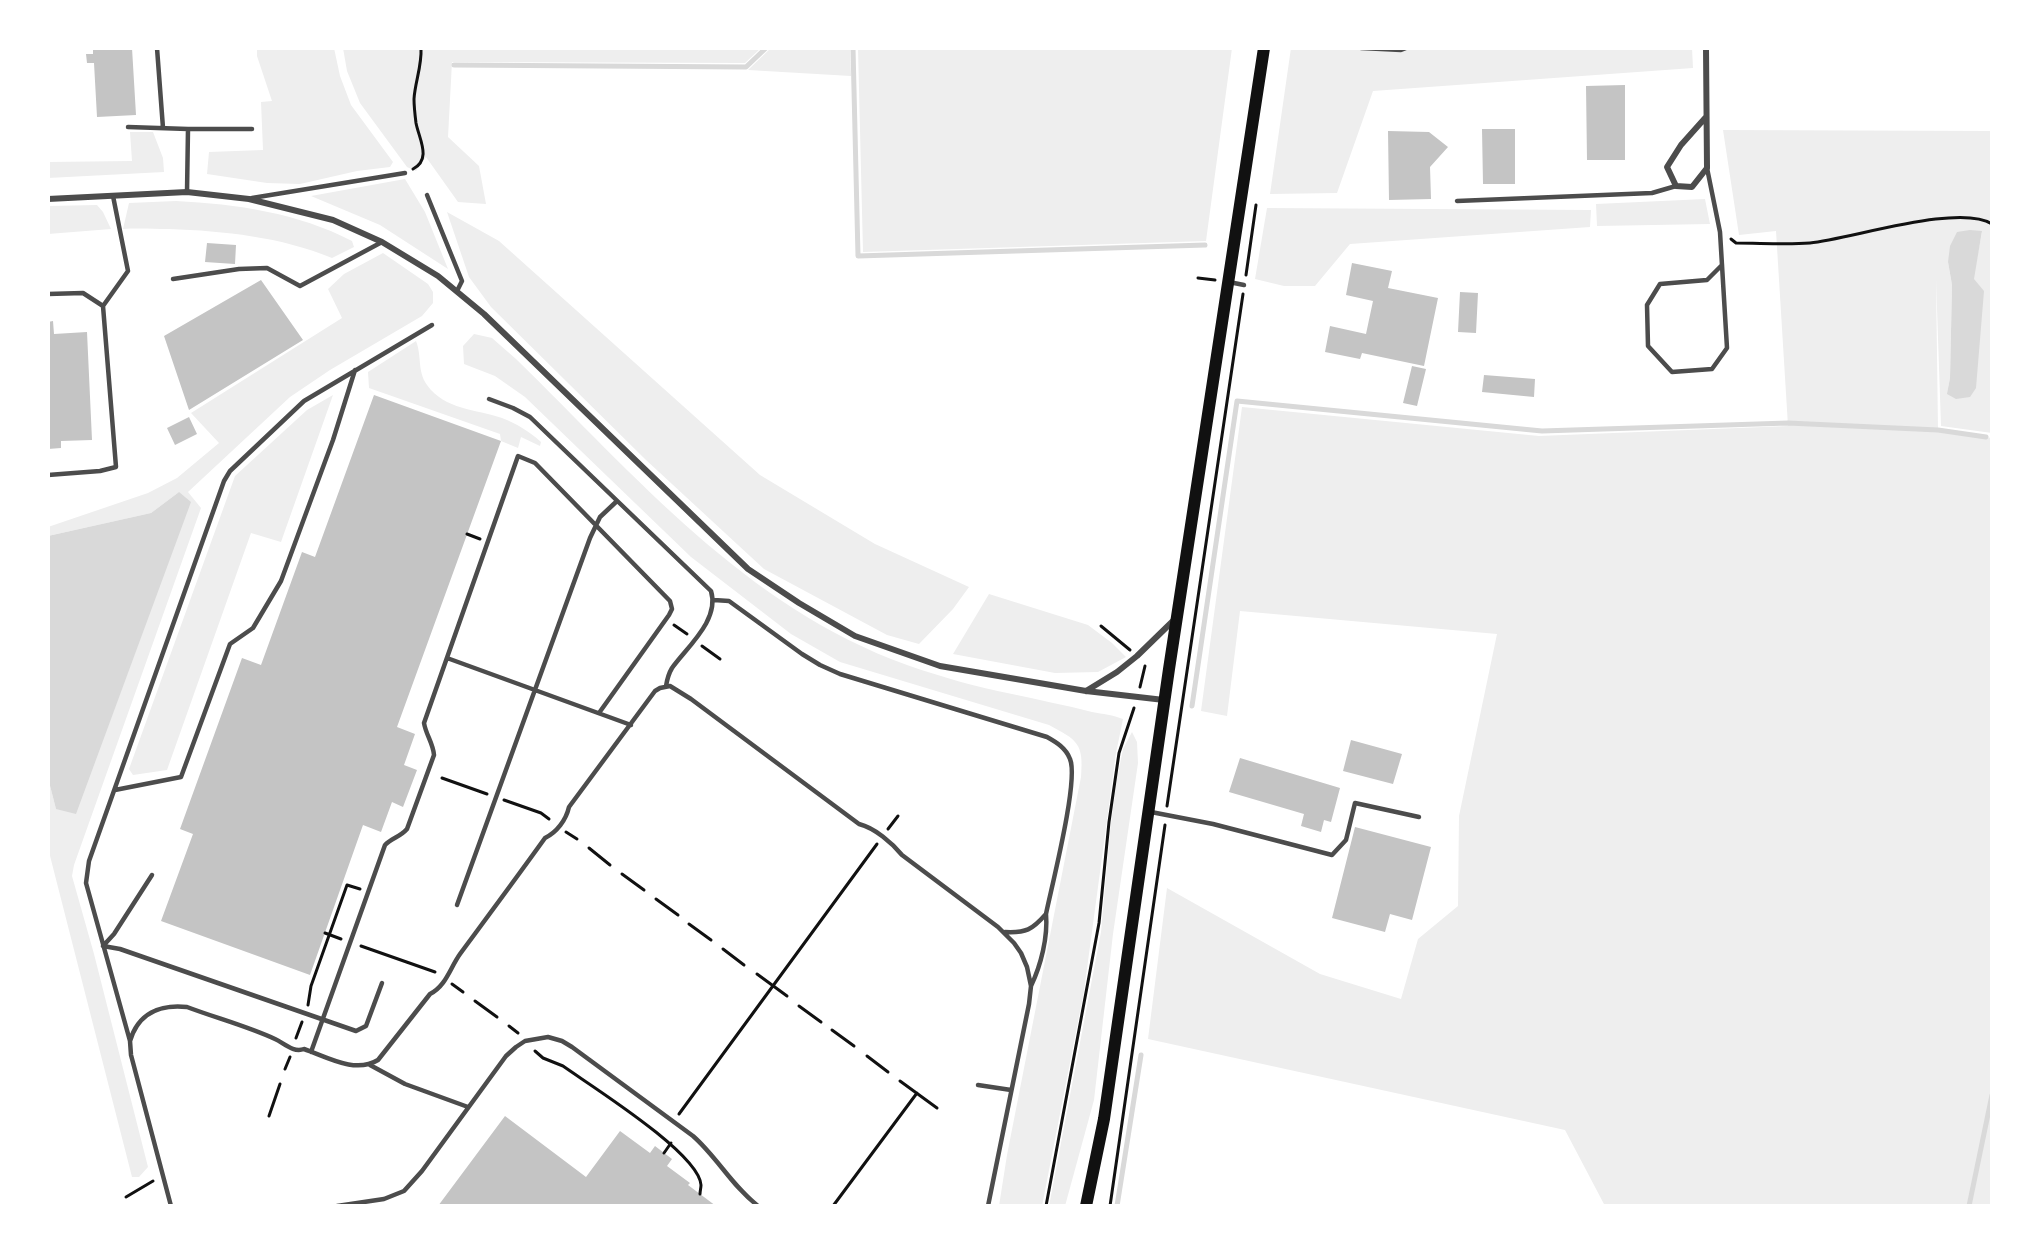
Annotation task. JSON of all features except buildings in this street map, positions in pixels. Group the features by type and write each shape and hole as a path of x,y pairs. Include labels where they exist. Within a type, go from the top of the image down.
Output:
{"main road":[{"path":"1086,1206 1104,1119 1148,812 1264,48"}],"street":[{"path":"1706,48 1707,168 1692,187 1676,186 1667,167 1681,145 1706,117"},
{"path":"48,199 187,192 249,199 333,220 382,242 438,276 457,291 484,314 748,569 855,636 940,666 1086,691 1165,700"},
{"path":"1086,691 1117,672 1137,656 1178,616"}],"lane":[{"path":"157,48 164,128"},
{"path":"1362,48 1401,50 1407,48"},
{"path":"128,127 252,129"},
{"path":"187,192 188,129"},
{"path":"1707,168 1720,232 1722,265 1727,348 1712,369 1672,372 1648,346 1647,305 1660,284 1707,280 1722,265"},
{"path":"249,199 405,173"},
{"path":"1457,201 1652,193 1676,186"},
{"path":"427,195 462,281 457,291"},
{"path":"48,475 100,471 116,467 103,306 129,271 113,196"},
{"path":"173,279 239,269 267,268 300,286 382,242"},
{"path":"1228,282 1244,285"},
{"path":"48,294 83,293 103,306"},
{"path":"171,1206 131,1055 130,1041 86,883 86,871 224,481 230,471 303,401 432,325"},
{"path":"115,790 182,777 230,644 253,628 281,581 333,440 355,370"},
{"path":"130,1041 138,1022 157,1010 179,1006 277,1039 292,1048 356,1067 370,1065 378,1060 430,994 436,991 446,979 462,951 545,838 552,835 567,816 569,807 655,692 666,686 670,671 708,620 714,600 711,591 530,417 489,399"},
{"path":"311,1052 385,845 401,836 407,829 434,755 424,723 518,456 535,464 670,601 672,609 667,619 599,713"},
{"path":"457,905 590,538 600,517 617,501"},
{"path":"714,600 729,601 802,654 840,674 1031,732 1058,743 1066,751 1070,759 1072,782 1046,914 1047,925 1038,971 1031,986"},
{"path":"447,658 631,725"},
{"path":"666,686 680,691 859,824 882,837 902,855 1004,932 1021,953 1031,986 1029,1004 988,1206"},
{"path":"1148,812 1213,824 1332,855 1346,840 1356,803 1419,817"},
{"path":"103,946 114,934 152,875"},
{"path":"1004,932 1023,932 1031,929 1046,914"},
{"path":"103,946 120,949 350,1030 361,1030 369,1020 382,983"},
{"path":"337,1206 384,1198 404,1191 422,1171 506,1056 525,1041 548,1037 562,1041 693,1136 705,1146 733,1183 758,1206"},
{"path":"370,1065 405,1084 468,1107"},
{"path":"978,1085 1011,1090"}],"path":[{"path":"405,173 420,165 423,159 414,99 422,57 421,48"},
{"path":"1110,1206 1257,202"},
{"path":"1720,232 1736,243 1810,243 1891,226 1949,219 1984,219 1992,224"},
{"path":"467,534 480,539"},
{"path":"674,625 687,634"},
{"path":"1046,1206 1099,923 1109,822 1119,753 1145,666 1137,656 1101,626"},
{"path":"701,645 720,659"},
{"path":"442,778 489,794"},
{"path":"503,799 541,813 549,819"},
{"path":"677,1116 898,816"},
{"path":"562,829 577,839"},
{"path":"589,848 610,865"},
{"path":"622,874 644,890"},
{"path":"307,1007 311,986 328,934 347,885 368,892"},
{"path":"656,899 678,915"},
{"path":"689,924 711,940"},
{"path":"328,934 343,939"},
{"path":"358,945 435,972"},
{"path":"723,949 744,965"},
{"path":"757,974 787,996"},
{"path":"449,982 463,992"},
{"path":"475,1001 497,1017"},
{"path":"799,1005 821,1022"},
{"path":"296,1038 302,1021"},
{"path":"509,1026 520,1034"},
{"path":"832,1030 854,1046"},
{"path":"531,1048 543,1058 563,1066 671,1143 696,1173 701,1184 700,1194"},
{"path":"285,1069 291,1053"},
{"path":"867,1056 888,1071"},
{"path":"900,1081 937,1108"},
{"path":"269,1116 280,1084"},
{"path":"833,1206 917,1093"},
{"path":"661,1136 667,1130"},
{"path":"664,1153 671,1143"},
{"path":"126,1197 162,1175"}],"shaded area":[{"path":"257,48 334,48 340,76 351,105 393,162 390,167 357,171 300,184 267,183 207,174 209,152 263,150 261,102 272,101 257,56"},
{"path":"343,48 761,48 745,63 452,62 448,137 479,166 486,204 458,202 426,157 416,171 407,167 360,103 347,71"},
{"path":"771,48 850,48 851,76 748,70"},
{"path":"858,48 1232,48 1206,241 863,252"},
{"path":"1291,48 1692,48 1693,68 1373,91 1337,193 1270,194"},
{"path":"1723,130 1992,131 1992,433 1941,426 1936,279 1938,430 1992,438 1992,1206 1605,1206 1565,1130 1148,1039 1167,888 1320,974 1401,999 1418,939 1458,906 1459,816 1497,634 1240,611 1227,716 1201,711 1242,407 1539,436 1788,426 1776,231 1739,235","holes":["1982,232 1947,394 1950,378 1952,285 1948,262"]},
{"path":"130,132 153,132 163,158 164,172 48,178 48,162 132,161"},
{"path":"405,179 425,212 448,269 380,225 311,196"},
{"path":"1705,199 1710,224 1597,226 1596,204"},
{"path":"176,201 244,208 289,217 331,231 352,241 354,247 332,258 293,245 252,236 190,230 123,229 129,203"},
{"path":"97,205 111,229 48,234 48,206"},
{"path":"1267,208 1591,210 1590,227 1350,244 1315,286 1284,286 1255,279"},
{"path":"447,212 499,241 760,475 875,544 969,587 953,609 919,644 887,635 764,569 646,460 491,307 469,277"},
{"path":"1982,231 1974,279 1984,291 1976,388 1970,397 1956,399 1947,394 1950,378 1952,285 1948,262 1950,246 1957,232"},
{"path":"383,253 428,284 433,292 433,303 422,316 330,370 290,397 188,492 201,508 74,865 72,876 148,1167 139,1177 132,1177 48,848 48,778 56,809 179,492 151,513 48,536 48,527 148,493 177,478 219,443 191,413 342,318 328,289 344,274"},
{"path":"474,334 492,338 695,534 743,573 794,609 848,640 907,665 986,688 1123,719 1116,753 1084,991 1042,1206 999,1206 1081,777 1081,757 1077,744 1049,725 840,662 791,634 691,557 525,397 495,376 464,364 463,346"},
{"path":"416,341 424,380 434,393 462,408 513,423 541,442 540,446 521,437 518,448 501,441 500,434 369,388 368,372"},
{"path":"333,395 281,542 251,533 167,770 133,775 129,769 235,476 307,410"},
{"path":"179,492 191,502 76,814 56,809 48,778 48,536 151,513"},
{"path":"989,594 1088,625 1126,657 1098,672 1055,673 953,654"},
{"path":"1132,732 1137,742 1138,763 1113,934 1094,1100 1065,1206 1049,1206 1101,932 1117,779 1123,749"}],"waterway":[{"path":"454,65 746,67 766,48"},
{"path":"853,48 858,256 1205,245"},
{"path":"1192,706 1237,401 1542,431 1788,423 1938,430 1986,437"},
{"path":"1117,1206 1141,1055"},
{"path":"1969,1206 1992,1095"}]}
